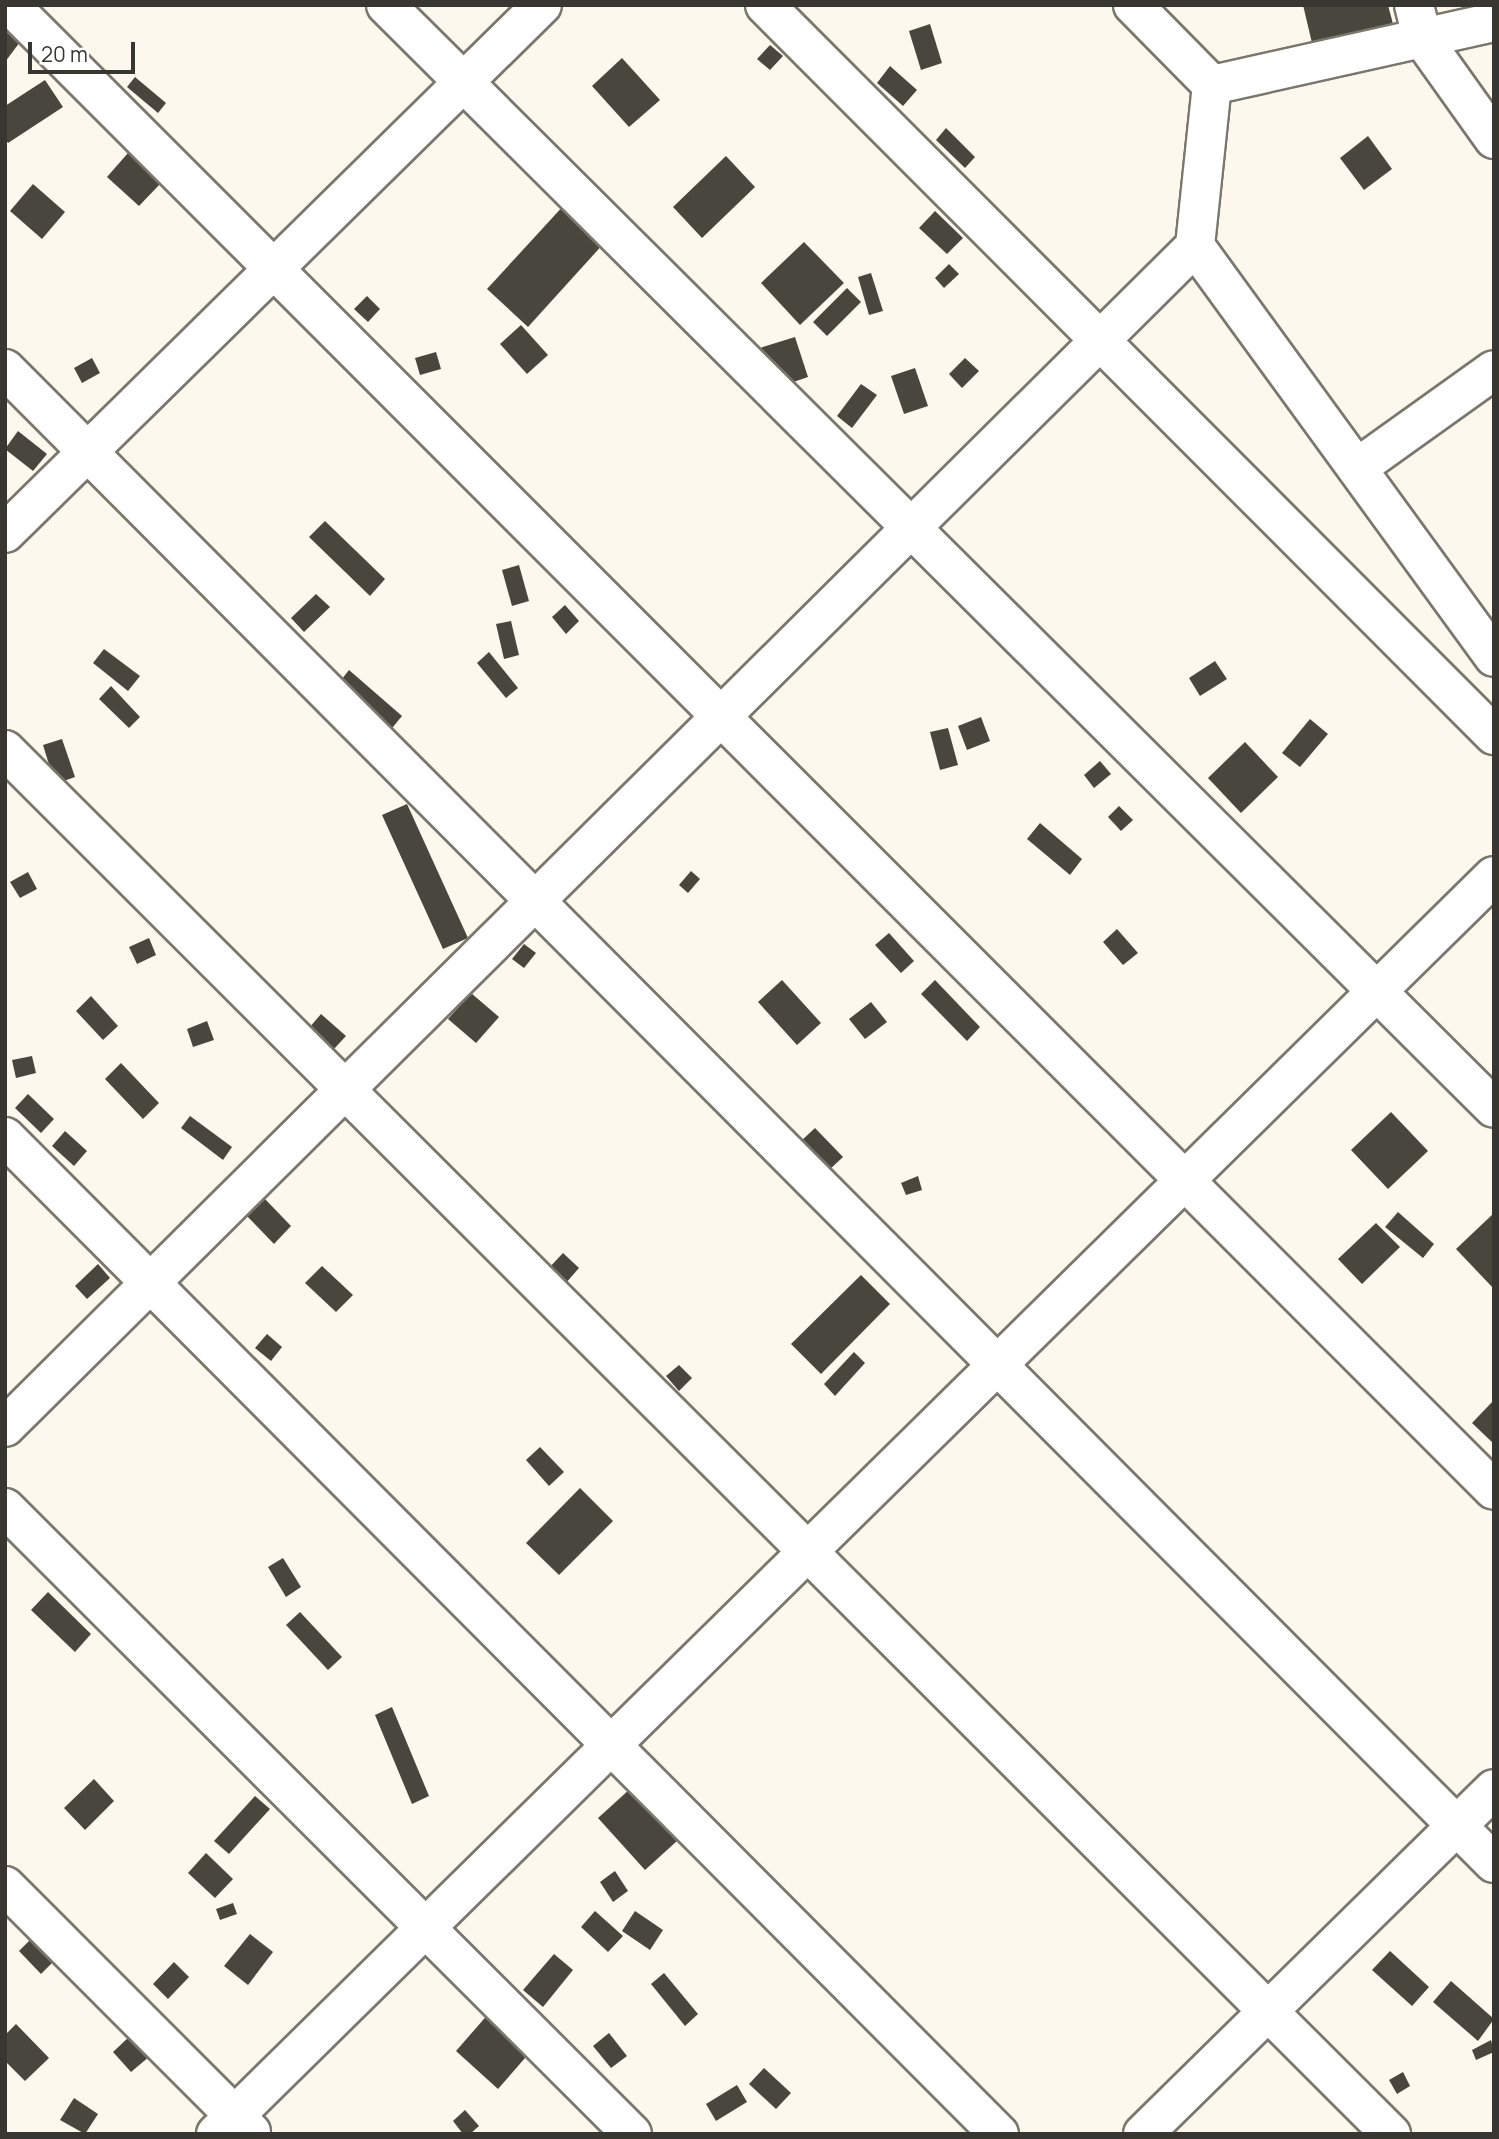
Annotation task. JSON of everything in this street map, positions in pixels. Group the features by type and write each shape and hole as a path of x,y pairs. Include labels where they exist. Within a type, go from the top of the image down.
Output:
{"street":[{"path":"10,5 1494,1490"},
{"path":"386,5 1494,1108"},
{"path":"5,533 542,5"},
{"path":"765,5 1494,735"},
{"path":"1133,5 1212,85"},
{"path":"1212,85 1418,22 1494,22"},
{"path":"1418,22 1494,139"},
{"path":"5,1427 1195,246 1212,85"},
{"path":"1195,246 1494,657"},
{"path":"5,369 1494,1863"},
{"path":"1357,468 1494,370"},
{"path":"5,750 1391,2134"},
{"path":"5,1886 234,2128 425,1927 1494,876"},
{"path":"5,1137 999,2134"},
{"path":"5,1508 632,2134"},
{"path":"1143,2134 1494,1789"}],"building":[{"path":"1303,5 1388,5 1393,24 1312,43"},
{"path":"930,24 942,63 921,70 909,31"},
{"path":"5,30 20,42 5,62"},
{"path":"770,45 783,56 770,70 757,59"},
{"path":"622,58 660,100 629,127 592,86"},
{"path":"890,66 917,90 903,106 877,83"},
{"path":"135,77 166,103 158,113 127,87"},
{"path":"45,80 63,107 8,143 5,139 5,106"},
{"path":"946,128 975,157 965,168 936,140"},
{"path":"1368,136 1392,169 1364,190 1340,158"},
{"path":"128,153 161,183 139,206 107,177"},
{"path":"726,156 755,187 702,238 673,207"},
{"path":"33,184 65,212 42,239 10,211"},
{"path":"565,204 605,242 528,327 487,289"},
{"path":"935,211 963,238 947,254 919,228"},
{"path":"804,242 844,283 800,325 761,283"},
{"path":"949,264 959,274 944,288 935,278"},
{"path":"871,273 883,311 869,315 858,277"},
{"path":"847,288 861,302 827,336 813,322"},
{"path":"367,296 380,309 368,322 354,309"},
{"path":"521,325 548,355 527,374 500,344"},
{"path":"795,337 808,377 773,389 760,348"},
{"path":"436,352 441,369 420,375 415,358"},
{"path":"92,358 100,373 82,383 74,368"},
{"path":"965,358 979,371 962,388 949,374"},
{"path":"915,368 928,406 904,414 891,376"},
{"path":"861,384 877,395 852,428 837,416"},
{"path":"18,431 47,454 33,471 5,449"},
{"path":"325,521 385,579 370,596 309,537"},
{"path":"519,565 529,601 512,606 502,570"},
{"path":"316,594 330,607 304,632 291,618"},
{"path":"565,605 579,621 566,634 552,617"},
{"path":"511,621 519,655 504,659 496,624"},
{"path":"104,649 140,676 128,691 93,663"},
{"path":"489,652 518,688 506,698 477,663"},
{"path":"1215,661 1227,679 1200,696 1189,678"},
{"path":"349,670 402,716 388,733 334,689"},
{"path":"111,686 140,717 129,728 99,699"},
{"path":"981,717 990,741 967,750 958,726"},
{"path":"1310,719 1328,734 1300,767 1282,753"},
{"path":"948,728 958,765 940,770 930,732"},
{"path":"62,739 75,777 55,784 43,745"},
{"path":"1245,742 1278,777 1241,813 1208,778"},
{"path":"1100,761 1111,774 1094,788 1084,775"},
{"path":"407,804 468,938 443,949 382,815"},
{"path":"1119,806 1133,820 1121,831 1108,817"},
{"path":"1040,823 1082,859 1070,875 1027,839"},
{"path":"691,871 700,879 688,893 679,885"},
{"path":"28,872 37,889 20,898 10,882"},
{"path":"1117,929 1138,953 1123,965 1103,942"},
{"path":"889,933 914,961 901,973 875,945"},
{"path":"149,938 156,955 137,964 129,947"},
{"path":"524,944 536,953 524,968 512,959"},
{"path":"782,980 821,1023 797,1045 758,1002"},
{"path":"935,980 980,1027 967,1041 921,994"},
{"path":"471,993 499,1017 476,1043 448,1019"},
{"path":"91,996 118,1026 103,1040 76,1011"},
{"path":"871,1002 887,1022 865,1039 849,1019"},
{"path":"321,1014 346,1036 333,1050 309,1028"},
{"path":"207,1021 214,1040 193,1047 187,1029"},
{"path":"32,1056 36,1073 16,1078 12,1060"},
{"path":"121,1063 159,1103 143,1119 105,1079"},
{"path":"28,1094 54,1119 41,1133 15,1108"},
{"path":"1391,1112 1428,1151 1388,1189 1351,1150"},
{"path":"190,1116 232,1147 223,1160 181,1128"},
{"path":"815,1128 843,1157 828,1171 800,1142"},
{"path":"65,1131 87,1151 74,1166 52,1146"},
{"path":"918,1176 922,1190 906,1195 901,1183"},
{"path":"264,1198 291,1226 274,1244 246,1215"},
{"path":"1398,1212 1434,1244 1423,1258 1385,1227"},
{"path":"1494,1213 1494,1289 1456,1249"},
{"path":"1376,1223 1400,1247 1362,1284 1338,1259"},
{"path":"563,1253 579,1268 565,1284 548,1269"},
{"path":"98,1264 110,1278 87,1299 75,1286"},
{"path":"322,1266 353,1295 336,1312 305,1283"},
{"path":"861,1275 890,1304 821,1374 791,1344"},
{"path":"267,1334 282,1347 271,1361 255,1348"},
{"path":"854,1352 865,1363 835,1396 824,1384"},
{"path":"679,1365 692,1378 679,1391 666,1376"},
{"path":"1494,1400 1494,1444 1472,1423"},
{"path":"540,1447 564,1472 549,1486 526,1460"},
{"path":"580,1488 613,1521 559,1575 526,1543"},
{"path":"283,1558 301,1587 286,1597 268,1567"},
{"path":"48,1592 91,1634 75,1652 31,1610"},
{"path":"300,1612 342,1657 328,1670 286,1625"},
{"path":"392,1707 429,1796 412,1804 375,1715"},
{"path":"94,1779 114,1801 85,1830 64,1808"},
{"path":"630,1789 677,1841 645,1870 598,1818"},
{"path":"255,1796 270,1809 229,1854 214,1841"},
{"path":"206,1853 233,1879 215,1898 188,1873"},
{"path":"615,1871 628,1891 613,1902 600,1882"},
{"path":"233,1903 237,1914 220,1920 216,1909"},
{"path":"595,1911 623,1936 608,1952 581,1927"},
{"path":"635,1911 663,1930 650,1950 622,1931"},
{"path":"250,1934 273,1952 248,1985 224,1966"},
{"path":"33,1937 55,1960 41,1974 19,1951"},
{"path":"1390,1951 1429,1987 1412,2006 1372,1970"},
{"path":"554,1954 573,1970 543,2007 523,1990"},
{"path":"174,1962 189,1977 168,1999 153,1984"},
{"path":"664,1973 698,2014 685,2026 651,1984"},
{"path":"1451,1981 1494,2019 1478,2041 1433,2002"},
{"path":"490,2012 532,2050 498,2089 456,2051"},
{"path":"16,2024 49,2058 25,2081 5,2061 5,2035"},
{"path":"609,2033 627,2056 611,2068 593,2046"},
{"path":"131,2035 150,2056 131,2072 113,2052"},
{"path":"1491,2040 1494,2052 1476,2060 1472,2050"},
{"path":"764,2068 791,2093 776,2109 749,2084"},
{"path":"1403,2072 1410,2086 1397,2094 1389,2080"},
{"path":"737,2085 747,2102 716,2121 706,2104"},
{"path":"74,2098 98,2114 85,2134 60,2120"},
{"path":"465,2110 479,2126 470,2134 463,2134 453,2121"}]}
